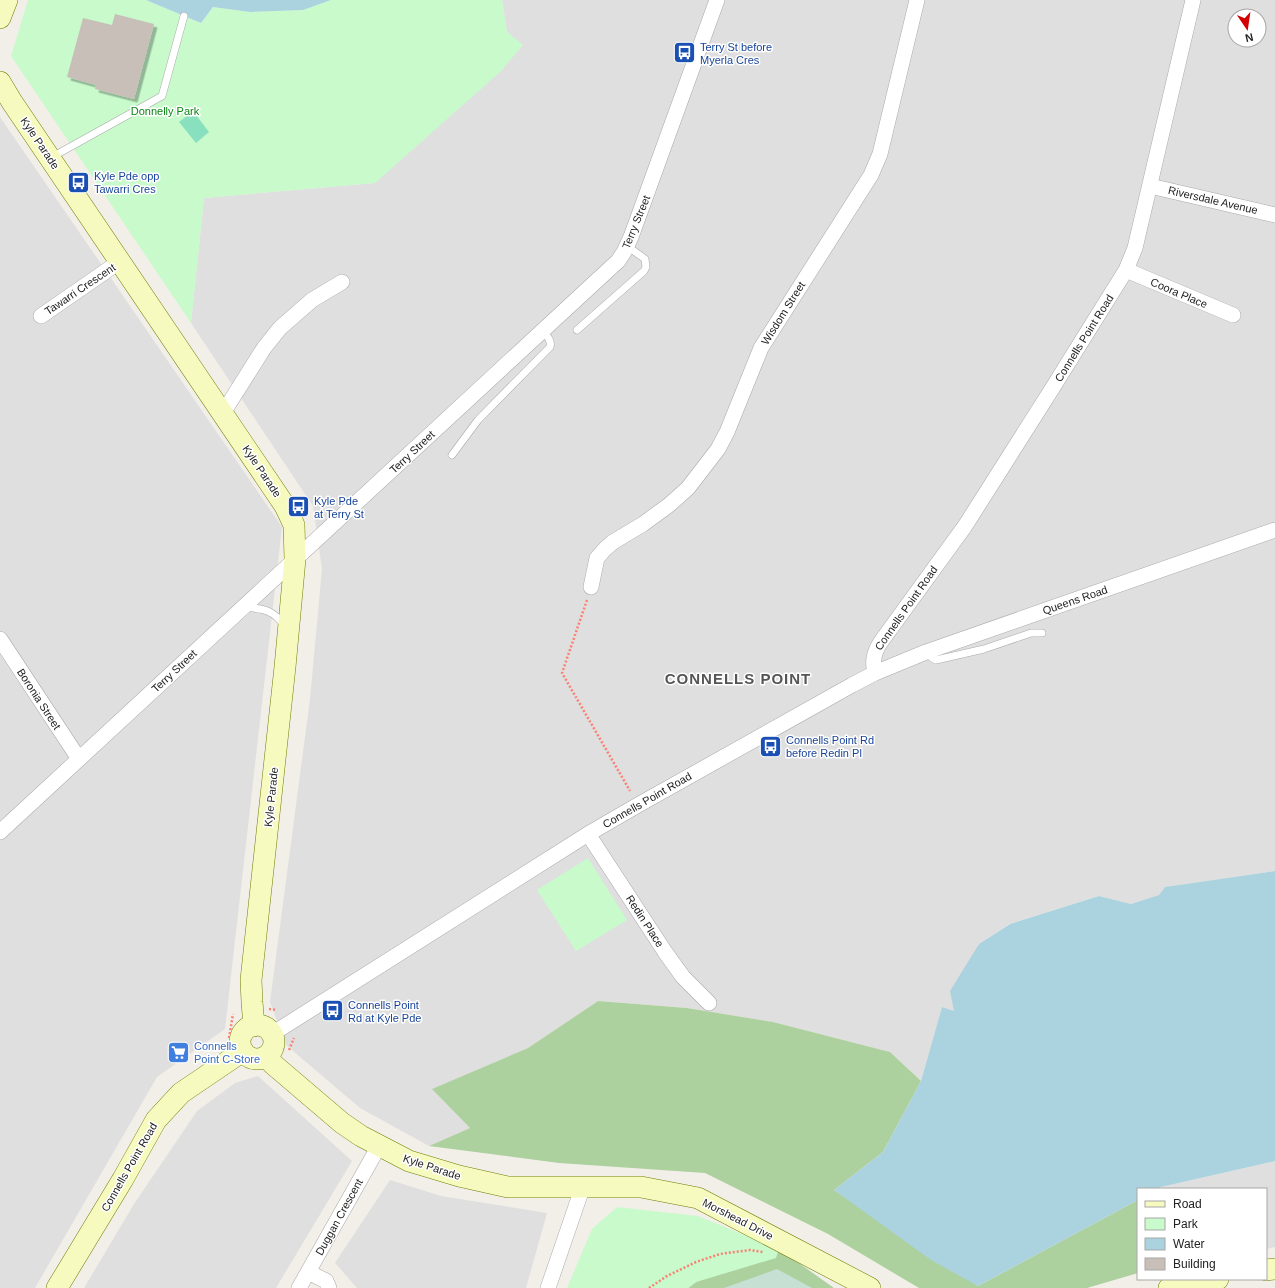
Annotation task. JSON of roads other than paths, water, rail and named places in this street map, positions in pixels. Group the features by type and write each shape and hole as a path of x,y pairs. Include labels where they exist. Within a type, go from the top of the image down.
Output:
{"street":[{"path":"0,18 7,0"},
{"name":"Terry Street","path":"0,832 618,261 631,237 717,0"},
{"name":"Wisdom Street","path":"591,587 597,558 605,549 613,542 643,524 669,505 688,488 718,449 727,432 761,348 871,174 880,154 917,0"},
{"name":"Connells Point Road","path":"263,1030 588,834 875,673 873,658 874,653 880,643 965,526 1126,270 1135,248 1193,0"},
{"name":"Kyle Parade","path":"0,82 119,262 151,306 223,413 290,515 294,525 295,559 252,980 252,1002 263,1030 274,1039 273,1049 266,1057 342,1123 361,1136 409,1161 459,1176 508,1187 583,1186"},
{"name":"Riversdale Avenue","path":"1150,186 1275,215"},
{"name":"Tawarri Crescent","path":"41,316 119,262"},
{"name":"Coora Place","path":"1126,270 1233,315"},
{"path":"223,413 264,348 280,328 312,300 342,282"},
{"name":"Queens Road","path":"875,673 926,652 1275,530"},
{"name":"Boronia Street","path":"0,639 79,759"},
{"name":"Redin Place","path":"588,834 665,952 683,977 709,1003"},
{"path":"236,1045 241,1046 242,1036 249,1028 263,1030"},
{"path":"236,1045 246,1055 256,1059 266,1057"},
{"name":"Connells Point Road","path":"58,1288 123,1179 156,1120 181,1093 236,1045"},
{"name":"Duggan Crescent","path":"299,1288 380,1146"},
{"path":"548,1288 583,1186"},
{"name":"Morshead Drive","path":"583,1186 641,1187 698,1198 870,1288"},
{"path":"308,1272 326,1281 329,1288"},
{"path":"1169,1288 1213,1280"}],"lane":[{"path":"50,158 162,96 184,16"},
{"path":"577,330 644,271 646,267 645,259 627,246"},
{"path":"452,455 478,420 550,348 550,341 543,330"},
{"path":"244,607 262,608 272,613 288,631"},
{"path":"926,652 928,656 936,660 984,649 1031,634 1042,633"}],"water":[{"path":"146,0 331,0 303,10 250,12 213,7 201,23"},
{"path":"1275,871 1275,1161 1159,1188 1137,1188 1137,1201 978,1286 931,1260 834,1190 883,1152 921,1081 942,1007 954,1011 950,991 979,944 1010,924 1099,896 1131,904 1159,895 1165,887"}],"place":[{"name":"Terry St before Myerla Cres","path":"685,53"},
{"name":"Kyle Pde opp Tawarri Cres","path":"78,182"},
{"name":"Kyle Pde at Terry St","path":"299,507"},
{"name":"Connells Point Rd before Redin Pl","path":"770,746"},
{"name":"Connells Point Rd at Kyle Pde","path":"332,1011"},
{"name":"Connells Point C-Store","path":"179,1052"}],"district":[{"name":"CONNELLS POINT","path":"738,679"}],"park label":[{"name":"Donnelly Park","path":"165,111"}]}
